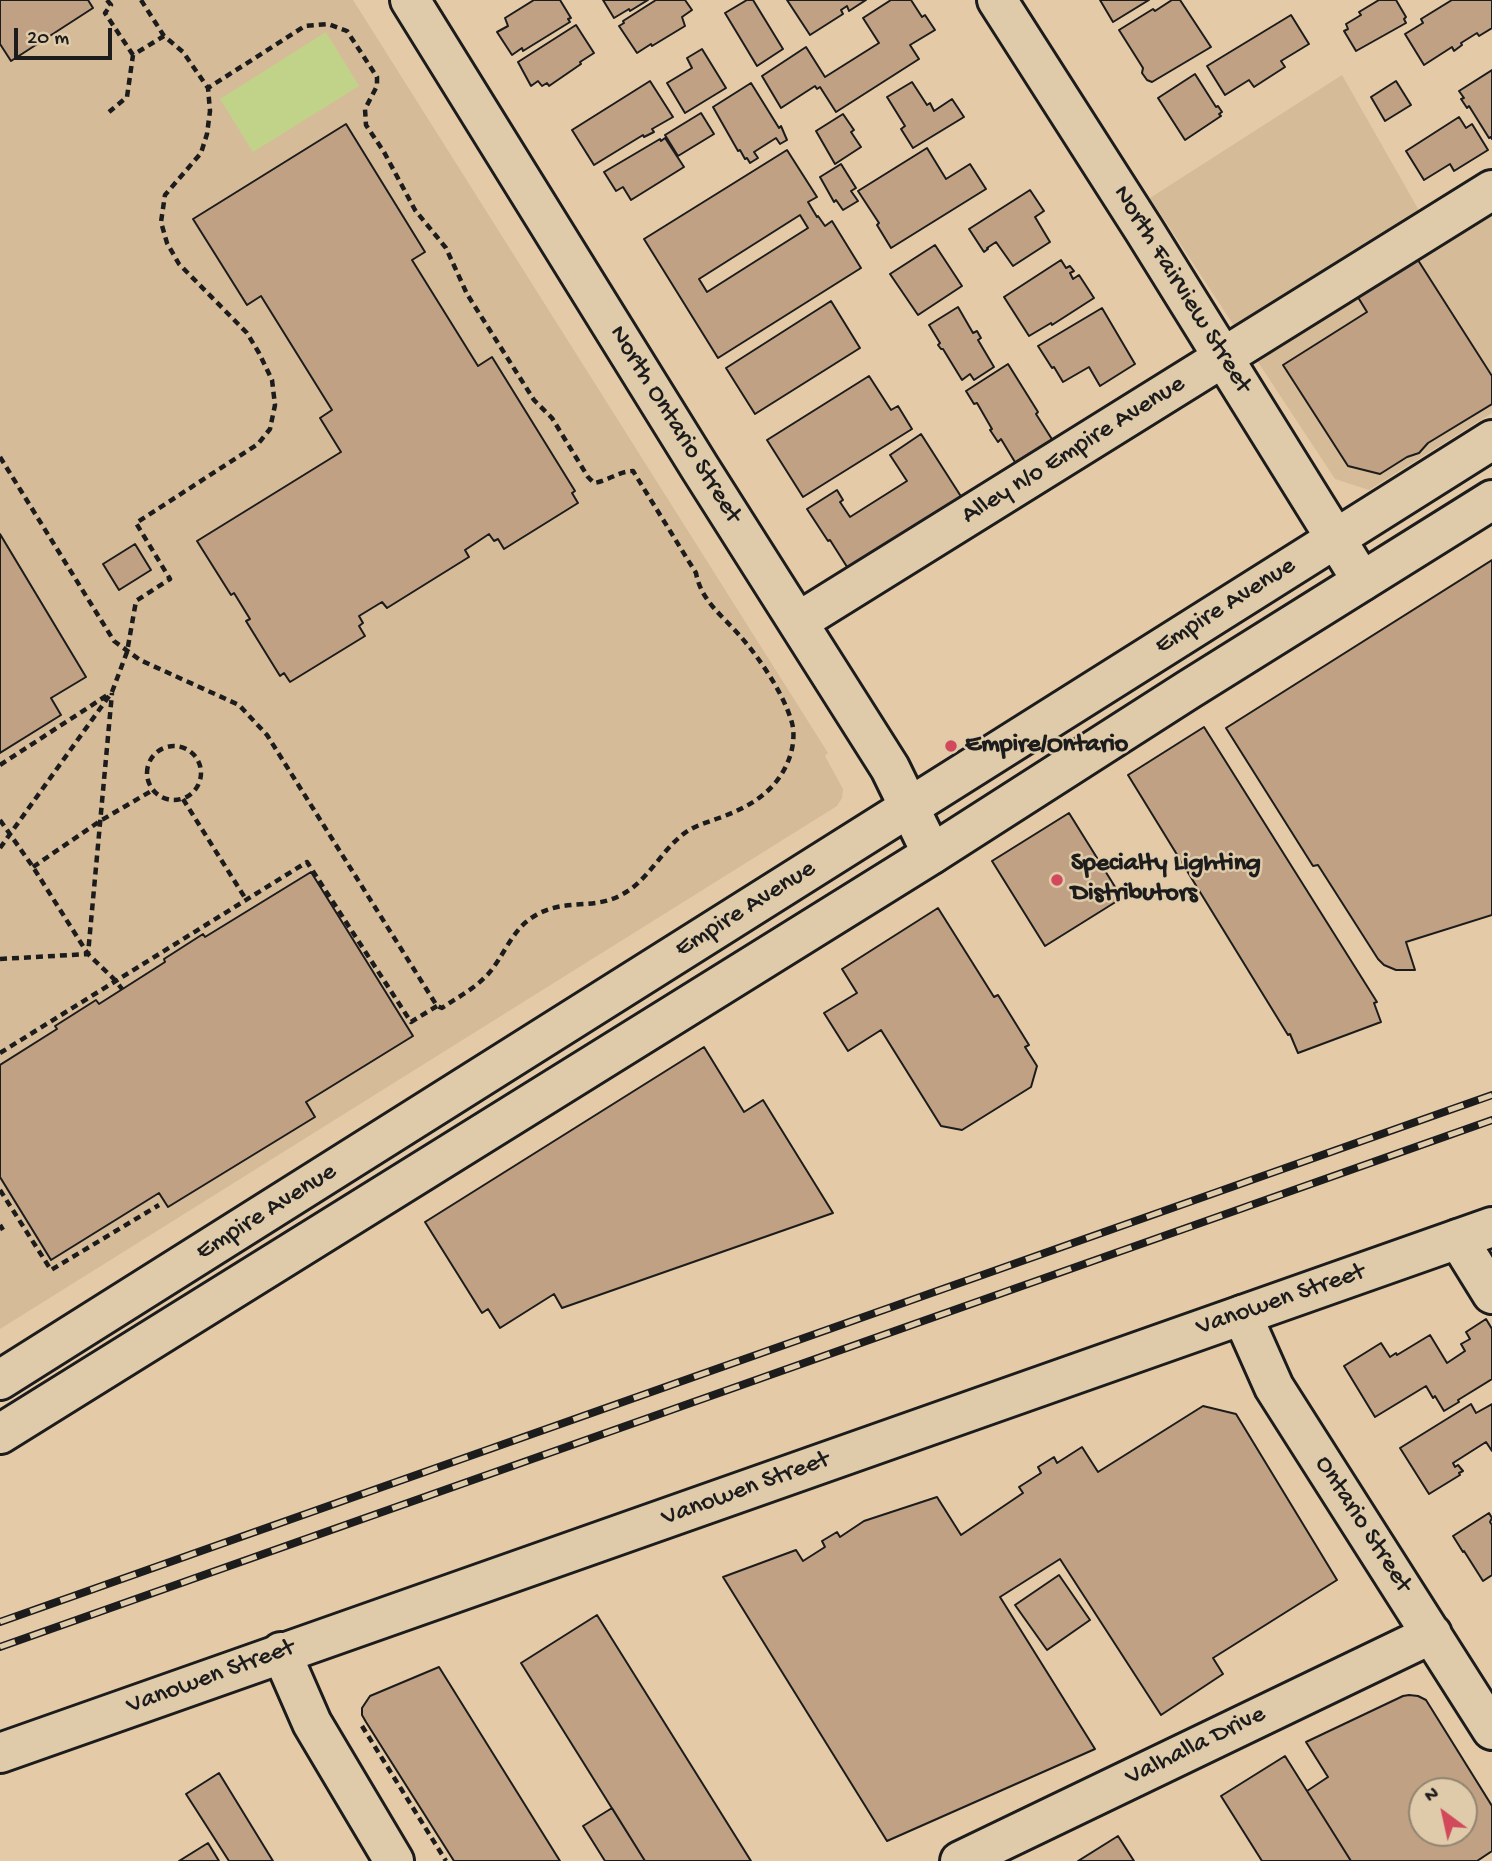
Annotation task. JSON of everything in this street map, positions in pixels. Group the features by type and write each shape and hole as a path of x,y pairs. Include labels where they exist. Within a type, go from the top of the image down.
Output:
{"main road":[{"name":"North Ontario Street","path":"410,0 700,468 890,768 932,854"},
{"name":"North Fairview Street","path":"997,0 1144,230 1362,581"},
{"name":"Alley n/o Empire Avenue","path":"798,622 1492,190"},
{"name":"Empire Avenue","path":"0,1380 1492,440"},
{"name":"Empire Avenue","path":"0,1434 932,854 1492,500"},
{"path":"1475,1233 1492,1294"},
{"name":"Vanowen Street","path":"0,1753 1475,1233"},
{"name":"Ontario Street","path":"1242,1315 1274,1387 1492,1730"},
{"name":"Valhalla Drive","path":"960,1861 1432,1634"},
{"path":"281,1653 312,1723 394,1861"}],"path":[{"path":"107,0 111,5 105,13 133,55 127,97 109,111"},
{"path":"88,954 113,692 127,652 136,601 170,579 136,523 258,444 270,429 275,405 272,380 247,333 180,264 167,243 161,222 166,195 201,153 210,111 208,88 183,52 164,36 141,0"},
{"path":"0,457 114,642 140,660 239,705 267,736 437,1006 442,1008 488,975 526,923 546,910 565,904 602,902 620,896 638,884 682,834 756,802 783,773 793,750 793,725 780,696 751,649 720,617 698,587 696,573 638,477 633,471 623,471 605,481 594,483 552,418 534,400 467,293 446,248 415,210 366,125 365,109 377,86 377,77 347,31 328,24 305,26 208,88"},
{"path":"133,55 164,36"},
{"path":"0,765 113,692"},
{"path":"0,848 113,692"},
{"path":"177,745 193,753 199,760 201,778 197,787 183,799 166,799 159,796 148,782 146,773 152,756 168,746 177,745"},
{"path":"33,867 100,821 153,790"},
{"path":"183,799 247,901"},
{"path":"0,820 88,954 122,989"},
{"path":"0,1053 307,862 411,1022 437,1006"},
{"path":"0,959 88,954"},
{"path":"0,1190 51,1269 159,1205"},
{"path":"362,1726 446,1861"}],"shaded area":[{"path":"0,0 353,0 828,753 825,756 843,789 837,806 0,1329"},
{"path":"1342,75 1421,214 1492,171 1492,413 1369,490 1335,479 1150,198"}],"green space":[{"path":"326,32 359,86 253,152 220,99"}],"building":[{"path":"0,0 88,0 93,8 11,61 0,44"},
{"path":"534,0 560,0 571,18 568,19 570,22 512,55 497,32 508,26 505,18"},
{"path":"603,0 648,0 614,18"},
{"path":"656,0 685,0 692,10 682,17 685,26 637,53 619,26"},
{"path":"747,0 753,0 783,49 757,66 725,13"},
{"path":"787,0 866,0 849,11 847,6 841,10 843,14 810,35"},
{"path":"891,0 911,0 935,30 910,45 919,59 836,112 820,87 817,89 815,86 781,108 762,76 806,47 825,77 879,43 863,18"},
{"path":"1100,0 1149,0 1113,22"},
{"path":"1172,0 1180,0 1211,47 1152,82 1142,73 1143,68 1119,30"},
{"path":"1379,0 1396,0 1406,17 1406,23 1356,51 1344,31 1348,29 1346,24"},
{"path":"1452,0 1492,0 1492,28 1479,36 1477,33 1454,51 1452,47 1424,65 1405,34 1423,23 1421,19"},
{"path":"1291,15 1309,44 1281,61 1285,67 1254,87 1249,80 1225,95 1207,66"},
{"path":"576,25 594,53 549,86 547,83 542,86 538,81 531,86 518,62"},
{"path":"702,49 726,88 685,113 667,83 692,68 687,58"},
{"path":"1492,70 1492,139 1469,106 1467,108 1459,91"},
{"path":"1195,74 1222,112 1219,114 1221,116 1185,140 1158,98"},
{"path":"650,81 673,117 652,129 654,132 644,137 643,135 594,165 572,130"},
{"path":"1396,81 1411,105 1385,121 1371,97"},
{"path":"912,82 934,111 952,99 964,117 913,148 901,129 905,126 887,97"},
{"path":"751,83 779,128 781,126 787,140 780,144 776,138 754,152 758,158 750,163 740,150 738,151 713,107"},
{"path":"701,113 714,134 678,156 665,135"},
{"path":"843,114 861,147 835,164 816,131"},
{"path":"1459,117 1466,128 1472,124 1488,150 1454,171 1450,164 1424,180 1406,151"},
{"path":"346,124 425,252 412,260 478,366 492,357 575,491 572,493 578,503 504,549 498,539 494,541 489,534 465,550 469,557 387,608 382,602 359,616 363,623 359,626 365,636 290,682 284,673 280,676 246,621 250,619 234,593 231,595 197,541 341,452 320,418 332,410 261,296 247,305 193,219"},
{"path":"665,138 684,167 631,200 623,187 616,191 604,172"},
{"path":"927,148 946,179 970,164 986,189 891,248 877,225 879,223 858,191"},
{"path":"787,150 817,197 808,202 817,217 825,226 832,221 861,268 718,358 644,239","holes":["800,215 808,228 707,292 699,279"]},
{"path":"841,164 856,188 851,191 858,201 843,210 836,200 834,202 820,177"},
{"path":"1030,190 1044,211 1035,217 1050,242 1013,266 996,242 984,252 969,229"},
{"path":"935,245 962,286 918,315 890,274"},
{"path":"1416,257 1492,376 1492,404 1428,443 1419,453 1407,457 1380,474 1348,466 1283,365 1367,312 1356,294"},
{"path":"1061,260 1066,268 1070,266 1074,271 1070,273 1073,279 1079,275 1094,298 1052,325 1051,323 1029,336 1004,297"},
{"path":"831,301 860,348 755,414 726,368"},
{"path":"958,307 973,333 977,331 981,338 978,340 994,367 974,380 970,374 962,380 938,345 940,343 929,325"},
{"path":"1102,308 1135,364 1100,386 1089,367 1063,382 1038,346"},
{"path":"1008,364 1055,444 1018,467 1001,439 998,442 977,403 974,404 966,391"},
{"path":"869,376 891,410 898,406 912,429 803,497 767,440"},
{"path":"921,434 962,498 849,570 807,509 837,490 843,500 840,502 850,517 907,481 890,455"},
{"path":"0,534 86,677 51,698 61,715 0,753"},
{"path":"135,544 151,570 119,590 103,564"},
{"path":"1492,560 1492,915 1406,942 1415,970 1396,970 1378,959 1318,865 1313,866 1226,728"},
{"path":"1204,727 1377,1002 1374,1003 1381,1022 1298,1053 1290,1034 1288,1035 1128,775"},
{"name":"Specialty Lighting Distributors","path":"1069,813 1122,898 1045,946 992,861"},
{"path":"311,872 413,1036 306,1102 315,1117 168,1207 159,1193 51,1260 0,1177 0,1065 57,1029 55,1026 96,1000 99,1004 203,934 205,937"},
{"path":"938,908 994,997 998,995 1029,1045 1025,1047 1037,1066 1031,1087 962,1130 941,1126 881,1030 848,1051 824,1013 857,993 842,969"},
{"path":"704,1047 744,1112 763,1100 833,1213 562,1308 554,1294 500,1328 488,1309 482,1313 425,1222"},
{"path":"1486,1319 1492,1329 1492,1379 1444,1411 1426,1386 1375,1417 1344,1366 1381,1343 1390,1357 1430,1335 1447,1363 1465,1351 1461,1344 1470,1339 1466,1332"},
{"path":"1471,1404 1476,1413 1492,1404 1492,1451 1486,1442 1453,1463 1463,1471 1460,1475 1429,1494 1400,1448"},
{"path":"1203,1406 1236,1414 1337,1580 1213,1658 1223,1674 1161,1715 1060,1559 1000,1597 1095,1749 887,1841 723,1577 796,1550 803,1561 825,1547 822,1541 837,1532 840,1537 864,1521 937,1497 961,1535 1023,1493 1019,1487 1041,1473 1038,1467 1054,1457 1057,1463 1082,1447 1098,1472"},
{"path":"1489,1513 1492,1518 1492,1575 1483,1581 1453,1536"},
{"path":"1059,1575 1090,1620 1047,1650 1015,1605"},
{"path":"597,1615 751,1861 645,1861 521,1663"},
{"path":"439,1667 560,1861 454,1861 366,1722 362,1708 370,1696"},
{"path":"1403,1696 1418,1696 1426,1700 1474,1777 1408,1777 1408,1847 1478,1847 1478,1784 1492,1806 1492,1851 1477,1861 1351,1861 1307,1791 1328,1777 1306,1742"},
{"path":"1285,1756 1351,1861 1262,1861 1221,1796"},
{"path":"219,1773 273,1861 229,1861 186,1794"},
{"path":"612,1808 645,1861 605,1861 583,1826"},
{"path":"1118,1836 1134,1861 1078,1861"},
{"path":"208,1843 219,1861 179,1861"}],"railway":[{"path":"0,1622 1492,1095"},
{"path":"0,1647 1492,1120"}],"place":[{"name":"Empire/Ontario","path":"951,746"},
{"name":"Specialty Lighting Distributors","path":"1057,880"}]}
